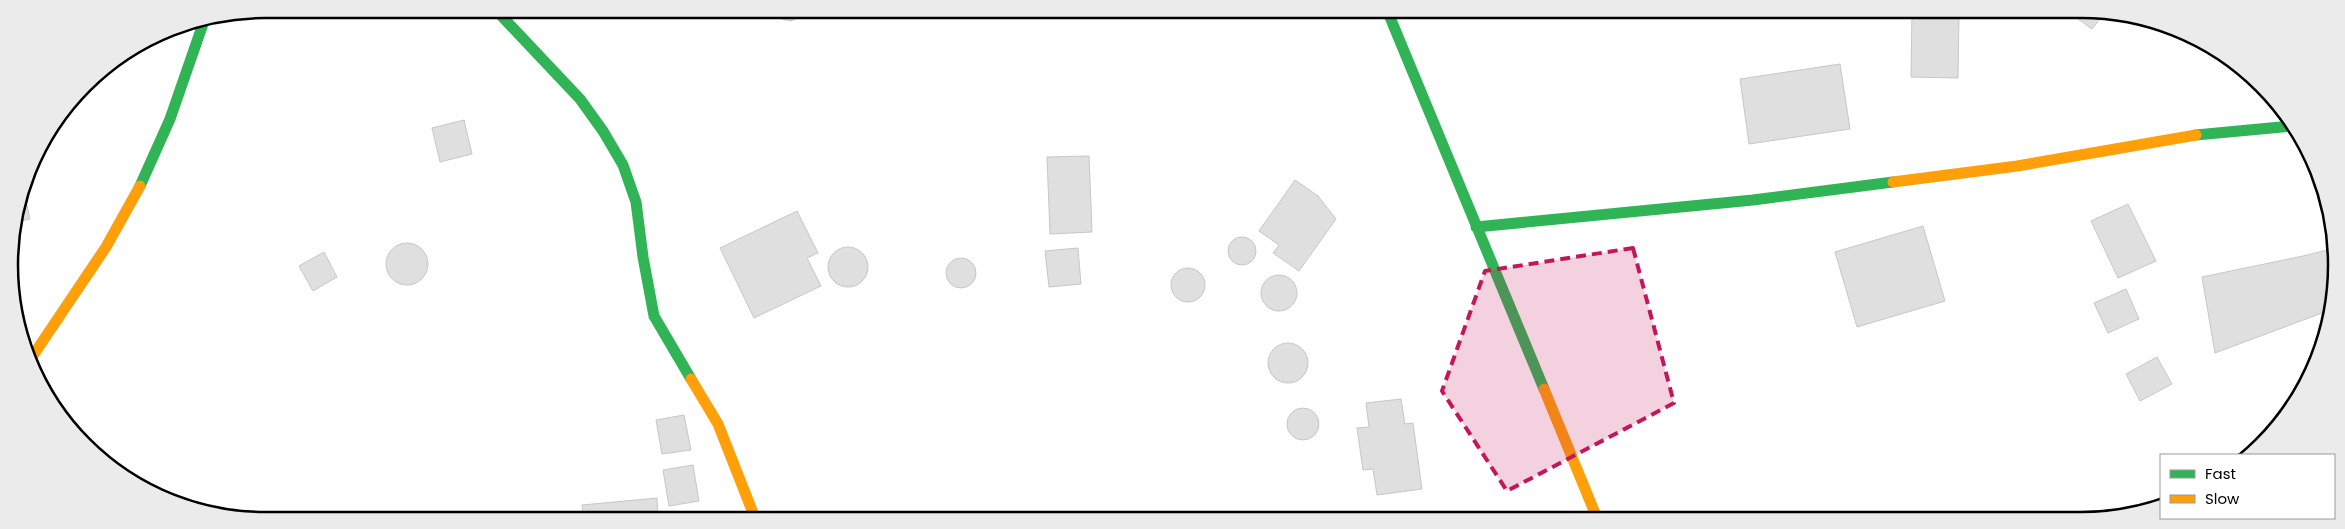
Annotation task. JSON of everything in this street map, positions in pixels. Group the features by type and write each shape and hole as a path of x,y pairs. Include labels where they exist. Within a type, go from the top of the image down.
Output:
{"street":[{"path":"504,18 580,99 604,131 623,165 636,202 643,257 654,316 718,424 753,512"},
{"path":"1390,18 1595,512"},
{"path":"34,354 94,265 145,177 184,80 202,26"},
{"path":"1476,227 1753,200 2017,166 2208,133 2286,127"}],"highlighted area":[{"path":"1633,248 1674,403 1507,491 1442,391 1485,271"}],"building":[{"path":"781,18 798,18 791,21"},
{"path":"1912,18 1959,18 1958,78 1911,77"},
{"path":"2077,18 2100,18 2092,29"},
{"path":"1840,64 1850,129 1749,144 1740,79"},
{"path":"464,120 472,154 440,162 432,128"},
{"path":"1089,156 1092,232 1050,234 1047,157"},
{"path":"1295,180 1318,196 1336,219 1299,271 1273,253 1279,245 1259,231"},
{"path":"26,201 30,219 21,221"},
{"path":"2128,204 2156,261 2118,278 2091,221"},
{"path":"797,211 818,253 807,258 821,286 754,318 720,248"},
{"path":"1923,226 1945,301 1857,327 1835,252"},
{"path":"1242,237 1252,241 1256,251 1252,261 1242,265 1232,261 1228,251 1232,241"},
{"path":"411,243 419,246 425,252 428,264 425,276 419,282 403,285 395,282 389,276 386,260 389,252 395,246"},
{"path":"848,247 862,253 868,267 862,281 848,287 834,281 828,267 834,253"},
{"path":"1078,248 1081,284 1049,287 1045,251"},
{"path":"2327,250 2327,281 2323,313 2215,353 2202,277"},
{"path":"324,252 337,277 313,291 299,266"},
{"path":"961,258 967,259 975,267 975,279 967,287 961,288 955,287 947,279 946,273 947,267 955,259"},
{"path":"1188,268 1200,273 1205,285 1200,297 1188,302 1176,297 1171,285 1176,273"},
{"path":"1279,275 1292,280 1297,293 1292,306 1279,311 1266,306 1261,293 1266,280"},
{"path":"2126,289 2139,319 2108,333 2094,303"},
{"path":"1292,343 1299,346 1305,352 1308,363 1307,371 1299,380 1292,383 1284,383 1277,380 1269,371 1268,359 1271,352 1280,344"},
{"path":"2157,357 2172,384 2140,401 2126,374"},
{"path":"1401,399 1405,424 1413,423 1422,489 1377,495 1373,469 1363,470 1357,428 1369,427 1366,403"},
{"path":"1303,408 1309,409 1314,413 1318,418 1318,430 1314,435 1309,439 1303,440 1297,439 1292,435 1288,430 1287,424 1288,418 1292,413 1297,409"},
{"path":"684,415 691,450 662,454 656,420"},
{"path":"693,465 699,501 669,506 663,470"},
{"path":"657,498 658,512 583,512 582,505"}],"traffic: fast":[{"path":"504,18 580,99 603,131 623,165 636,202 643,257 654,316 691,379"},
{"path":"1390,18 1544,389"},
{"path":"140,186 170,119 202,26"},
{"path":"2196,135 2286,127"},
{"path":"1476,227 1753,200 1893,182"}],"traffic: slow":[{"path":"1893,182 2017,166 2196,135"},
{"path":"34,354 106,247 140,186"},
{"path":"691,379 718,424 753,512"},
{"path":"1544,389 1595,512"}]}
